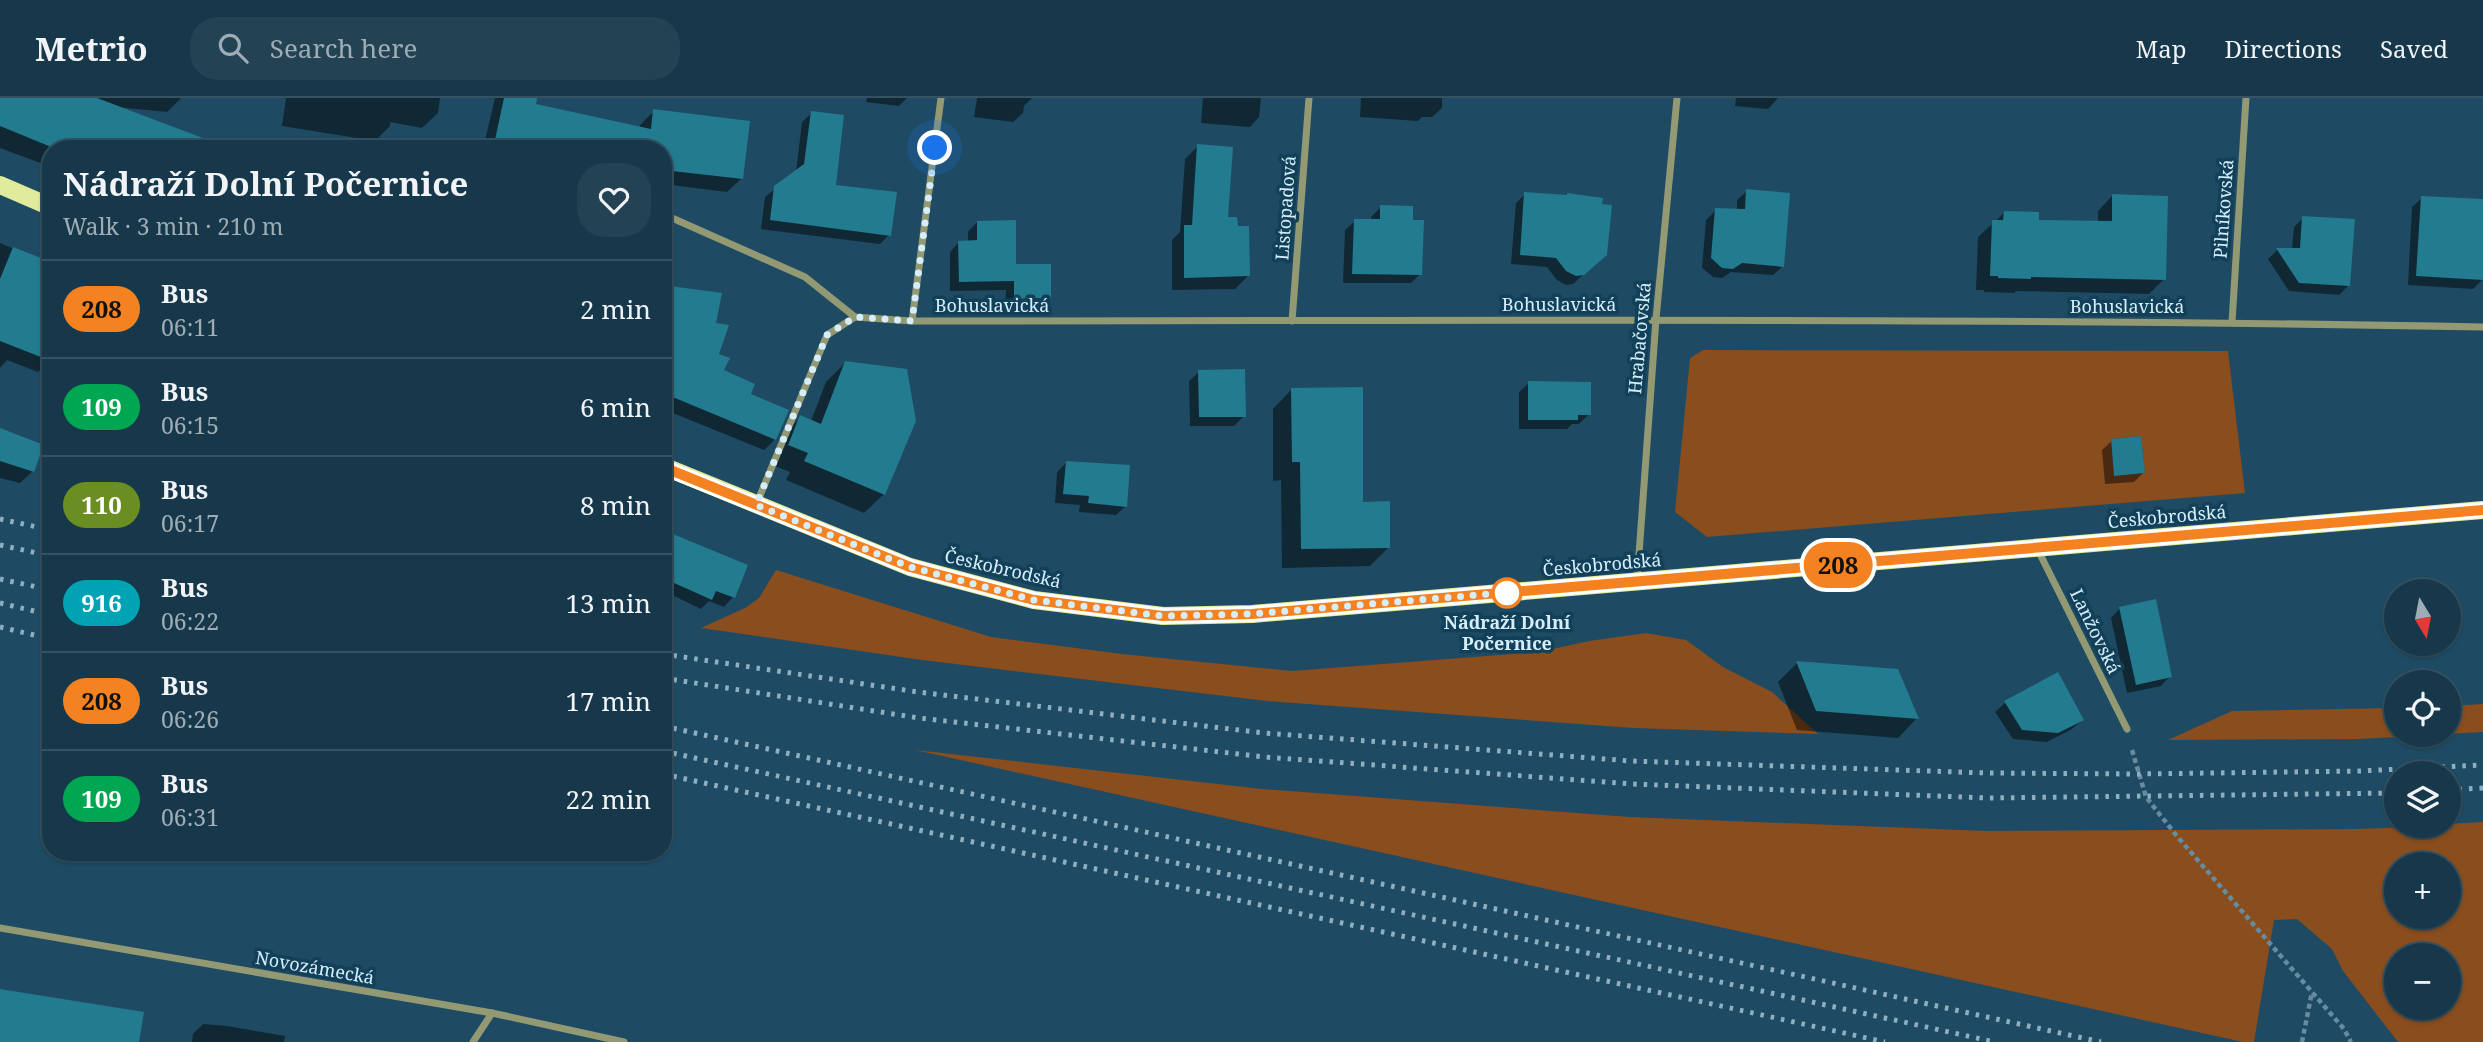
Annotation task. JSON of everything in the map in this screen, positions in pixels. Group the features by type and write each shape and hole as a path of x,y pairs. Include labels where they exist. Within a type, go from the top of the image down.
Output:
{"main road":[{"path":"0,185 42,202"},
{"name":"Českobrodská","path":"672,471 910,567 1034,600 1163,616 1252,614 2483,510"}],"street":[{"path":"912,321 941,98"},
{"name":"Listopadová","path":"1292,321 1309,98"},
{"name":"Hrabačovská","path":"1637,582 1656,319 1677,98"},
{"name":"Pilníkovská","path":"2232,322 2246,98"},
{"path":"672,218 805,277 855,317 827,335 756,505"},
{"name":"Bohuslavická","path":"855,317 912,321 1656,319 2232,322 2483,327"},
{"name":"Lanžovská","path":"2037,548 2127,729"},
{"name":"Novozámecká","path":"0,928 492,1013 624,1042"},
{"path":"473,1042 492,1013"}],"path":[{"path":"2127,729 2146,797 2344,1029 2351,1042"},
{"path":"2302,1042 2312,992"}],"shaded area":[{"path":"1703,350 2228,351 2245,493 1707,537 1675,512 1690,358","holes":["2141,436 2145,473 2114,475 2111,439"]},
{"path":"776,570 991,637 1122,654 1292,671 1539,652 1646,633 1686,640 1723,667 1772,692 1818,734 1633,728 1267,701 922,660 701,628 745,608 759,598"},
{"path":"2483,704 2483,732 2461,733 2461,705"},
{"path":"2384,708 2384,738 2168,740 2232,711"},
{"path":"915,750 1262,789 1630,817 1986,831 2384,828 2384,838 2461,838 2461,823 2483,822 2483,1042 2398,1042 2343,971 2332,949 2297,919 2274,920 2254,1042 2243,1042"}],"building":[{"path":"0,98 97,98 208,140 42,140 42,143 0,126"},
{"path":"504,98 537,98 536,104 651,129 653,109 750,121 743,179 672,171 672,140 495,140"},
{"path":"811,111 844,115 836,185 897,192 891,236 770,220 774,186 804,164"},
{"path":"1197,144 1233,147 1228,217 1237,217 1238,226 1249,226 1250,276 1184,278 1184,225 1192,225"},
{"path":"1746,189 1790,193 1784,267 1742,263 1733,269 1722,268 1711,258 1715,208 1745,209"},
{"path":"1524,192 1567,193 1603,198 1602,204 1612,205 1607,255 1584,275 1576,276 1566,271 1556,258 1520,255"},
{"path":"2112,194 2168,196 2166,280 1990,276 1992,220 2003,220 2004,211 2039,212 2039,220 2112,221"},
{"path":"2421,196 2483,199 2483,280 2416,276"},
{"path":"1380,205 1413,206 1413,220 1424,220 1422,275 1352,274 1354,219 1380,219"},
{"path":"2302,216 2355,219 2350,286 2299,283 2276,248 2300,248"},
{"path":"1016,220 1016,264 1051,264 1051,298 1014,299 1014,281 959,282 958,241 977,240 977,221"},
{"path":"13,247 42,258 42,357 0,341 0,279"},
{"path":"672,286 722,293 716,323 729,325 719,354 730,358 724,370 755,384 751,394 789,410 776,440 672,397"},
{"path":"845,361 907,369 916,421 885,495 804,461 808,453 788,445 800,415 821,424"},
{"path":"1245,369 1246,417 1199,417 1198,370"},
{"path":"1528,381 1591,382 1591,415 1578,415 1578,420 1528,420"},
{"path":"1363,387 1363,502 1390,501 1390,548 1301,549 1300,462 1292,462 1291,388"},
{"path":"0,428 42,444 34,472 0,461"},
{"path":"2141,436 2145,473 2114,476 2111,439"},
{"path":"1066,461 1130,465 1127,507 1088,503 1089,496 1063,494"},
{"path":"672,534 748,565 735,598 716,591 712,600 672,582"},
{"path":"2156,599 2172,677 2136,685 2119,607"},
{"path":"1796,661 1898,669 1919,719 1816,711"},
{"path":"2058,672 2084,720 2058,733 2022,730 2004,701"},
{"path":"0,989 144,1012 139,1042 0,1042"}],"railway":[{"path":"0,519 42,528"},
{"path":"0,545 42,554"},
{"path":"0,579 42,588"},
{"path":"0,603 42,613"},
{"path":"0,627 42,637"},
{"path":"672,655 918,692 1264,733 1631,761 1987,773 2138,774 2360,771 2483,765"},
{"path":"672,679 919,718 1265,757 1632,784 1987,798 2384,793"},
{"path":"672,728 2101,1042"},
{"path":"672,753 1995,1042"},
{"path":"672,776 1885,1042"},
{"path":"2461,789 2483,788"}],"bus line":[{"name":"208","path":"672,471 910,567 1034,600 1163,616 1252,614 2483,510"}],"place":[{"name":"Nádraží Dolní Počernice","path":"1507,593"}],"route":[{"path":"935,148 912,321 855,317 827,335 756,505 910,567 1034,600 1163,616 1252,614 1513,592 1507,593"}]}
